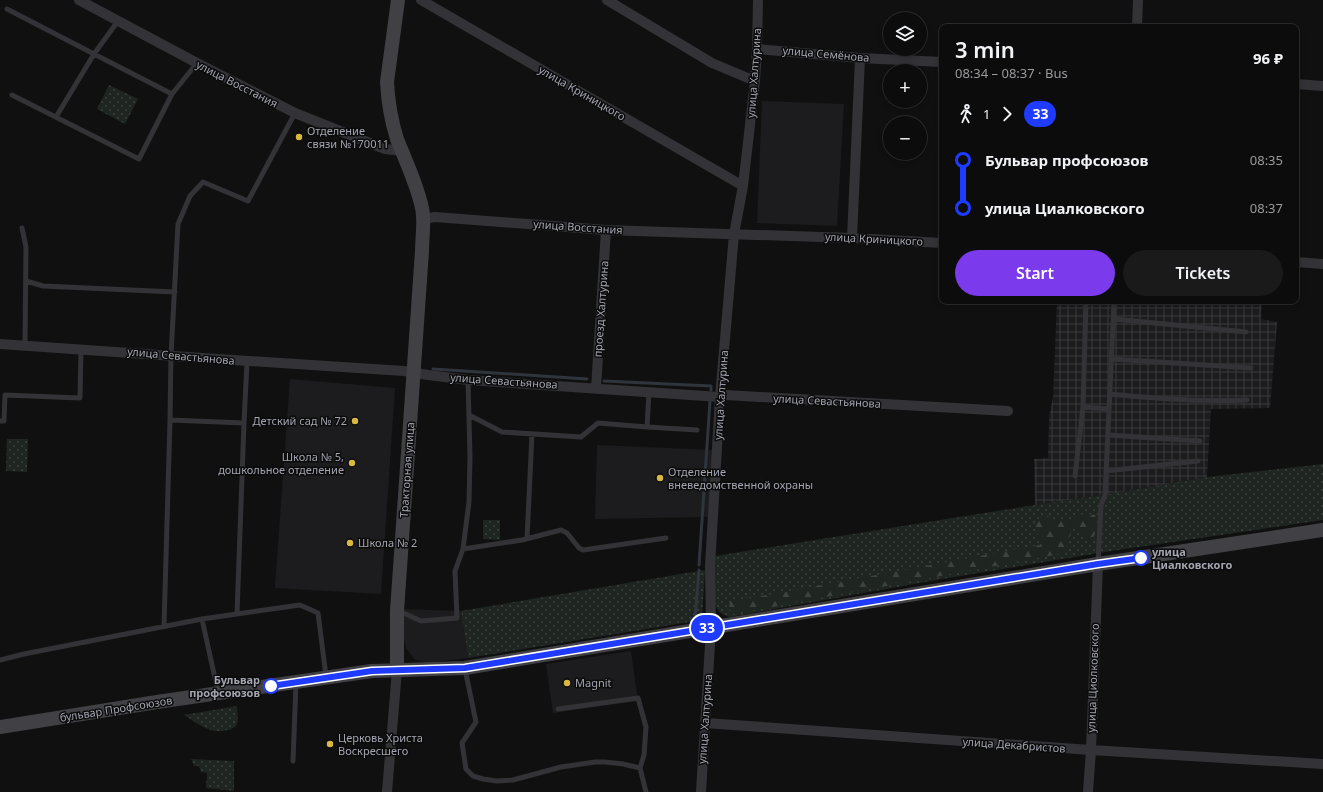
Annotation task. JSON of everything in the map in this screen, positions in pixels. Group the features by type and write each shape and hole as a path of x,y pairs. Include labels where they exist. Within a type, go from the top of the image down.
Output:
{"main road":[{"name":"Тракторная улица","path":"397,670 397,610 423,219 417,189 391,117 387,82 398,0"},
{"name":"бульвар Профсоюзов","path":"0,727 372,671 465,668 1098,564 1323,530"}],"street":[{"name":"улица Восстания","path":"79,0 196,63 295,113 386,149 403,151"},
{"name":"улица Криницкого","path":"422,0 743,186"},
{"path":"607,0 712,63 755,82"},
{"name":"улица Халтурина","path":"701,792 711,628 710,566 720,397 734,234 743,186 755,82 758,0"},
{"path":"1137,24 1138,0"},
{"name":"улица Семёнова","path":"757,49 860,58 939,62"},
{"path":"852,238 860,58"},
{"path":"1299,84 1323,86"},
{"name":"улица Восстания","path":"423,219 435,217 606,230 734,234"},
{"name":"проезд Халтурина","path":"596,388 606,230"},
{"name":"улица Криницкого","path":"734,234 939,243"},
{"path":"1299,262 1323,264"},
{"name":"улица Севастьянова","path":"0,344 171,355 247,362 413,372 468,380 720,397 726,395 1008,411"},
{"name":"улица Циолковского","path":"1088,792 1098,564"},
{"name":"Тракторная улица","path":"387,792 397,670"},
{"name":"улица Декабристов","path":"705,723 1091,750 1323,764"}],"lane":[{"path":"7,9 172,94"},
{"path":"56,118 94,54 118,21"},
{"path":"12,95 139,159 172,94 196,63"},
{"path":"164,626 171,355 178,224 190,196 203,182 248,201 295,113"},
{"path":"22,228 26,248 25,345"},
{"path":"26,281 43,286 175,292"},
{"path":"1076,476 1083,407 1086,304"},
{"path":"1098,564 1101,505 1105,495 1114,304"},
{"path":"1114,319 1246,332"},
{"path":"0,421 4,421 5,395 80,398 81,349"},
{"path":"1112,358 1251,368"},
{"path":"237,614 247,362"},
{"path":"397,610 421,621 457,618 455,571 463,549 469,502 468,380"},
{"path":"647,428 649,392"},
{"path":"1110,394 1157,399 1210,401 1247,400"},
{"path":"1083,407 1109,409"},
{"path":"469,415 502,432 532,434 581,437 598,423 647,428 697,430"},
{"path":"170,420 244,423"},
{"path":"527,539 532,434"},
{"path":"1108,435 1200,441"},
{"path":"1106,471 1198,461"},
{"path":"463,549 527,539 561,530 567,533 579,548 583,550 666,538"},
{"path":"0,660 164,626 300,604 318,613 326,678"},
{"path":"202,619 218,693"},
{"path":"465,668 476,722 462,743 466,768 473,776 497,781 513,780 561,767 605,762 640,768"},
{"path":"293,761 296,682"},
{"path":"558,709 638,698 646,727 644,755 640,768 646,792"}],"shaded area":[{"path":"762,101 844,104 837,226 757,223"},
{"path":"1057,304 1262,304 1261,319 1277,322 1270,408 1211,409 1207,477 1105,495 1035,505 1034,459 1048,458 1049,416 1053,398"},
{"path":"290,379 395,388 381,594 275,588"},
{"path":"597,445 713,450 709,517 595,519"},
{"path":"403,609 461,611 468,658 426,663 414,659 406,648 403,636"},
{"path":"631,651 638,701 553,713 546,664"}],"green space":[{"path":"109,85 138,99 125,124 97,109"},
{"path":"7,439 28,439 27,472 6,471"},
{"path":"1323,464 1323,520 1111,551 942,579 730,617 724,615 717,609 714,599 715,556 1105,495 1207,477"},
{"path":"1084,513 1095,515 1096,528 1093,538 1091,541 1083,538 1077,527 1073,527 1065,551 1060,554 734,614 729,609 730,602 1040,545 1043,540 1035,531 1036,524 1040,518 1047,516 1056,520 1069,522"},
{"path":"483,520 500,520 500,540 483,539"},
{"path":"705,570 702,620 468,658 461,611"},
{"path":"237,706 237,724 228,730 209,730 184,715"},
{"path":"191,759 234,761 234,791 206,788 207,773 201,772 199,766 194,766"}],"waterway":[{"path":"433,369 587,379"},
{"path":"604,381 711,386 711,390"},
{"path":"699,565 710,401"},
{"path":"695,618 699,570"}],"bus line":[{"name":"33","path":"271,686 372,671 465,668 1141,558"}],"place":[{"name":"Отделение связи №170011","path":"299,137"},
{"name":"Детский сад № 72","path":"355,421"},
{"name":"Школа № 5, дошкольное отделение","path":"352,463"},
{"name":"Отделение вневедомственной охраны","path":"660,478"},
{"name":"Школа № 2","path":"350,543"},
{"name":"улица Циалковского","path":"1141,558"},
{"name":"Magnit","path":"567,683"},
{"name":"Бульвар профсоюзов","path":"271,686"},
{"name":"Церковь Христа Воскресшего","path":"330,744"}]}
